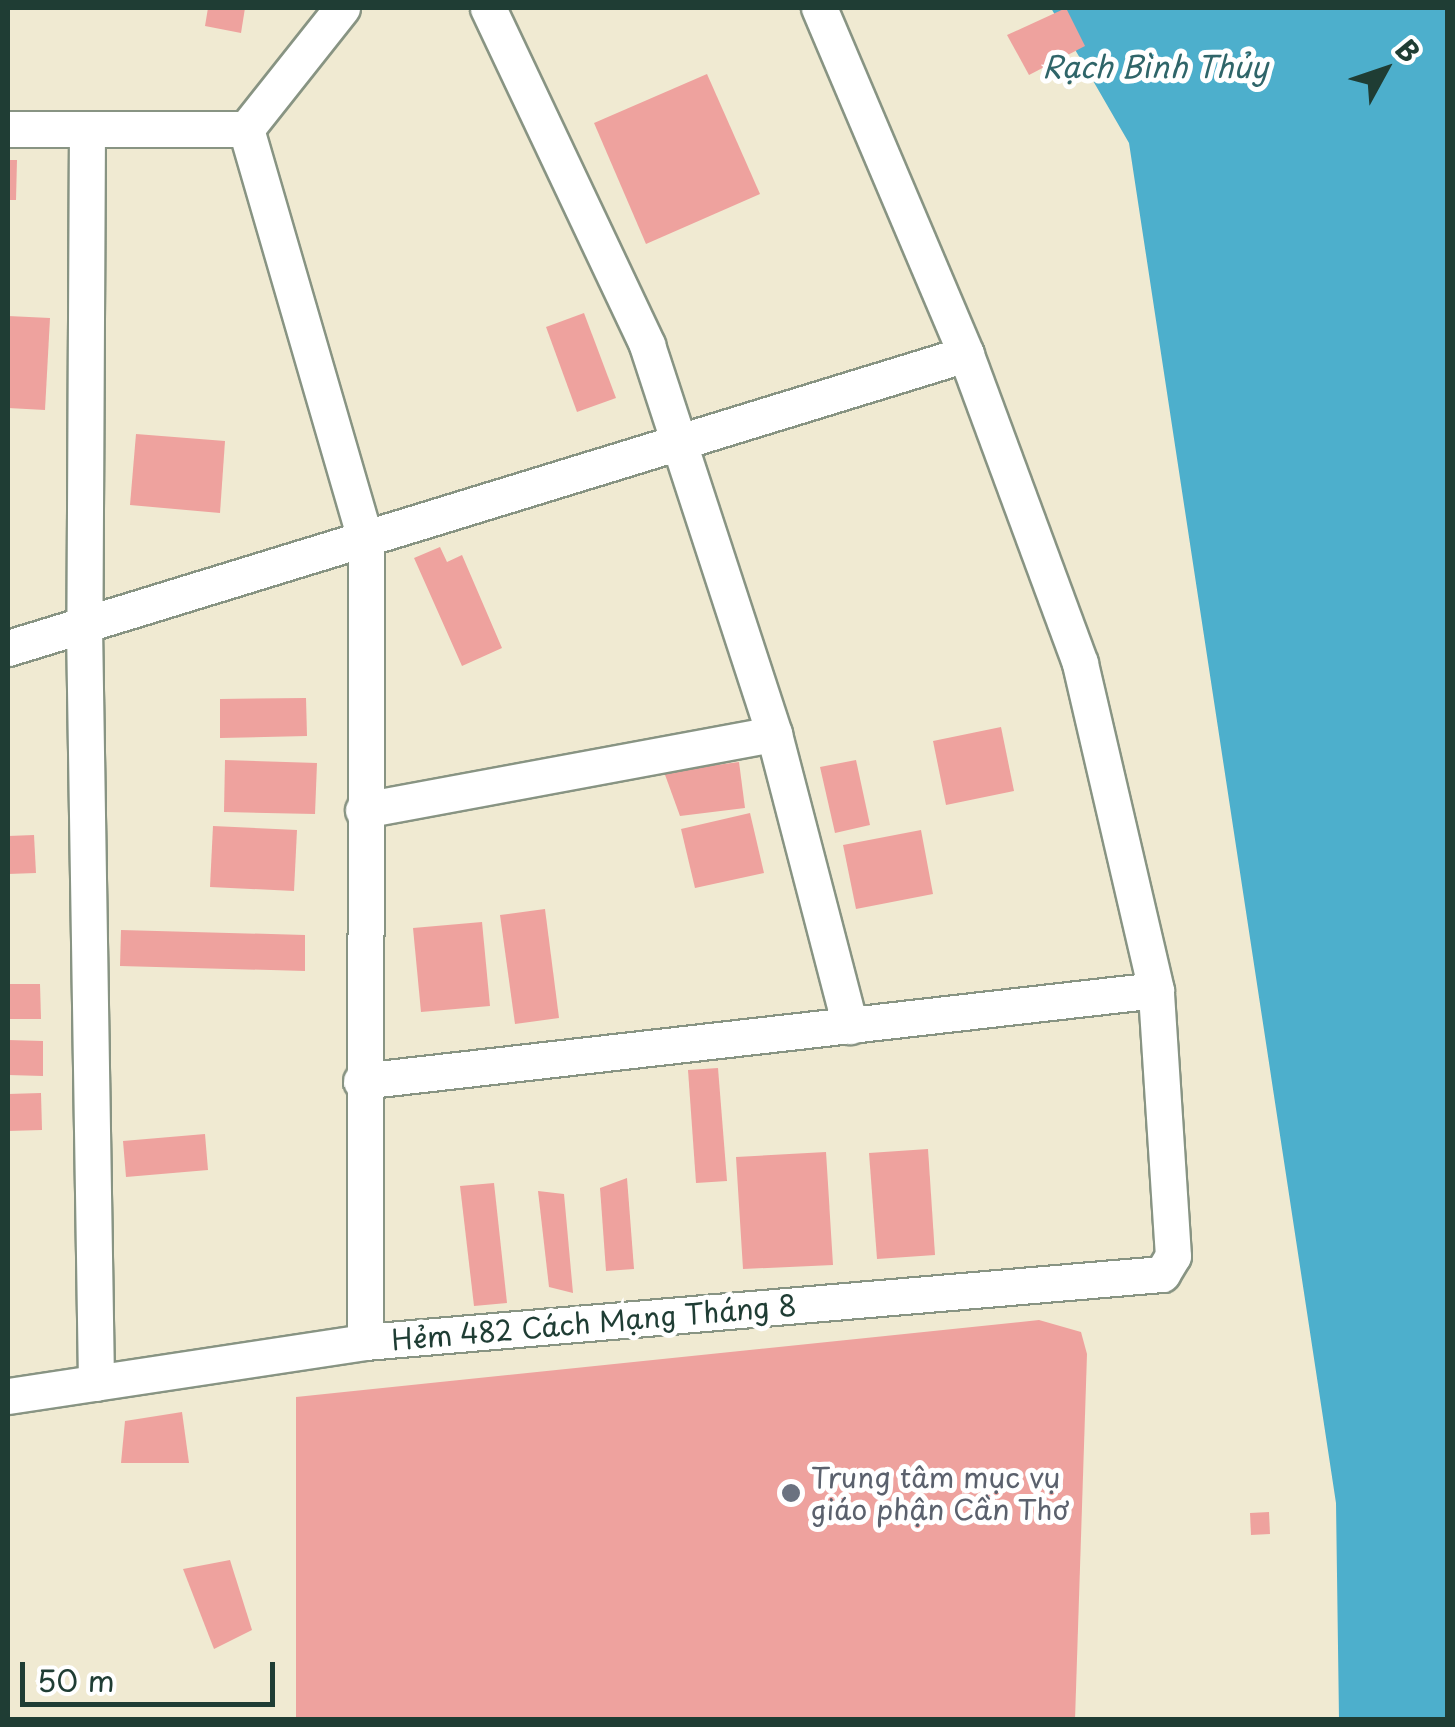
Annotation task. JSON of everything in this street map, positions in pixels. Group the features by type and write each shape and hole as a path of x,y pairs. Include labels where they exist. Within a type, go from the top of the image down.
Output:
{"street":[{"path":"246,129 342,8"},
{"path":"488,8 647,345 774,734 850,1026"},
{"path":"361,1081 1156,990 1080,663 966,354 819,8"},
{"path":"8,129 246,129"},
{"path":"87,129 84,626 96,1383"},
{"path":"246,129 366,542 361,1081 365,1342"},
{"path":"8,648 683,447 966,354"},
{"path":"364,810 774,734"},
{"name":"Hẻm 482 Cách Mạng Tháng 8","path":"8,1396 365,1342 1162,1274 1173,1256 1156,990"}],"water":[{"name":"Rạch Bình Thủy","path":"1051,8 1447,8 1447,1719 1339,1719 1336,1503 1129,143"}],"building":[{"path":"208,8 245,8 241,33 205,26"},
{"path":"1066,8 1085,46 1029,75 1007,35"},
{"path":"707,74 760,194 646,244 594,123"},
{"path":"8,160 17,160 16,200 8,200"},
{"path":"584,313 616,398 577,412 546,327"},
{"path":"8,316 50,318 45,410 8,408"},
{"path":"136,434 225,441 220,513 130,505"},
{"path":"440,547 447,562 462,555 502,648 462,666 414,558"},
{"path":"306,698 307,736 220,738 220,699"},
{"path":"1001,727 1014,791 946,805 933,741"},
{"path":"225,760 317,763 315,814 224,812"},
{"path":"856,760 870,825 835,833 820,767"},
{"path":"739,762 745,808 680,816 664,772"},
{"path":"750,813 764,873 695,888 681,829"},
{"path":"213,826 297,830 294,891 210,887"},
{"path":"921,830 933,894 856,909 843,845"},
{"path":"34,835 36,873 8,874 8,836"},
{"path":"545,909 559,1018 515,1024 500,915"},
{"path":"482,922 490,1006 421,1012 413,928"},
{"path":"121,930 305,935 305,971 120,966"},
{"path":"8,984 40,984 41,1019 8,1019"},
{"path":"8,1040 43,1041 43,1076 8,1075"},
{"path":"718,1068 727,1181 696,1183 688,1070"},
{"path":"41,1093 42,1130 8,1131 8,1094"},
{"path":"205,1134 208,1170 126,1177 123,1141"},
{"path":"928,1149 935,1255 877,1259 869,1153"},
{"path":"826,1152 833,1265 743,1269 736,1157"},
{"path":"627,1178 634,1269 606,1271 600,1188"},
{"path":"494,1183 507,1303 474,1306 460,1186"},
{"path":"538,1191 564,1194 573,1293 549,1287"},
{"path":"1039,1320 1081,1332 1087,1354 1075,1720 296,1720 296,1397"},
{"path":"182,1412 189,1463 121,1463 125,1421"},
{"path":"1269,1512 1270,1534 1251,1535 1250,1513"},
{"path":"230,1560 252,1630 214,1649 183,1569"}],"place":[{"name":"Trung tâm mục vụ giáo phận Cần Thơ","path":"791,1493"}]}
